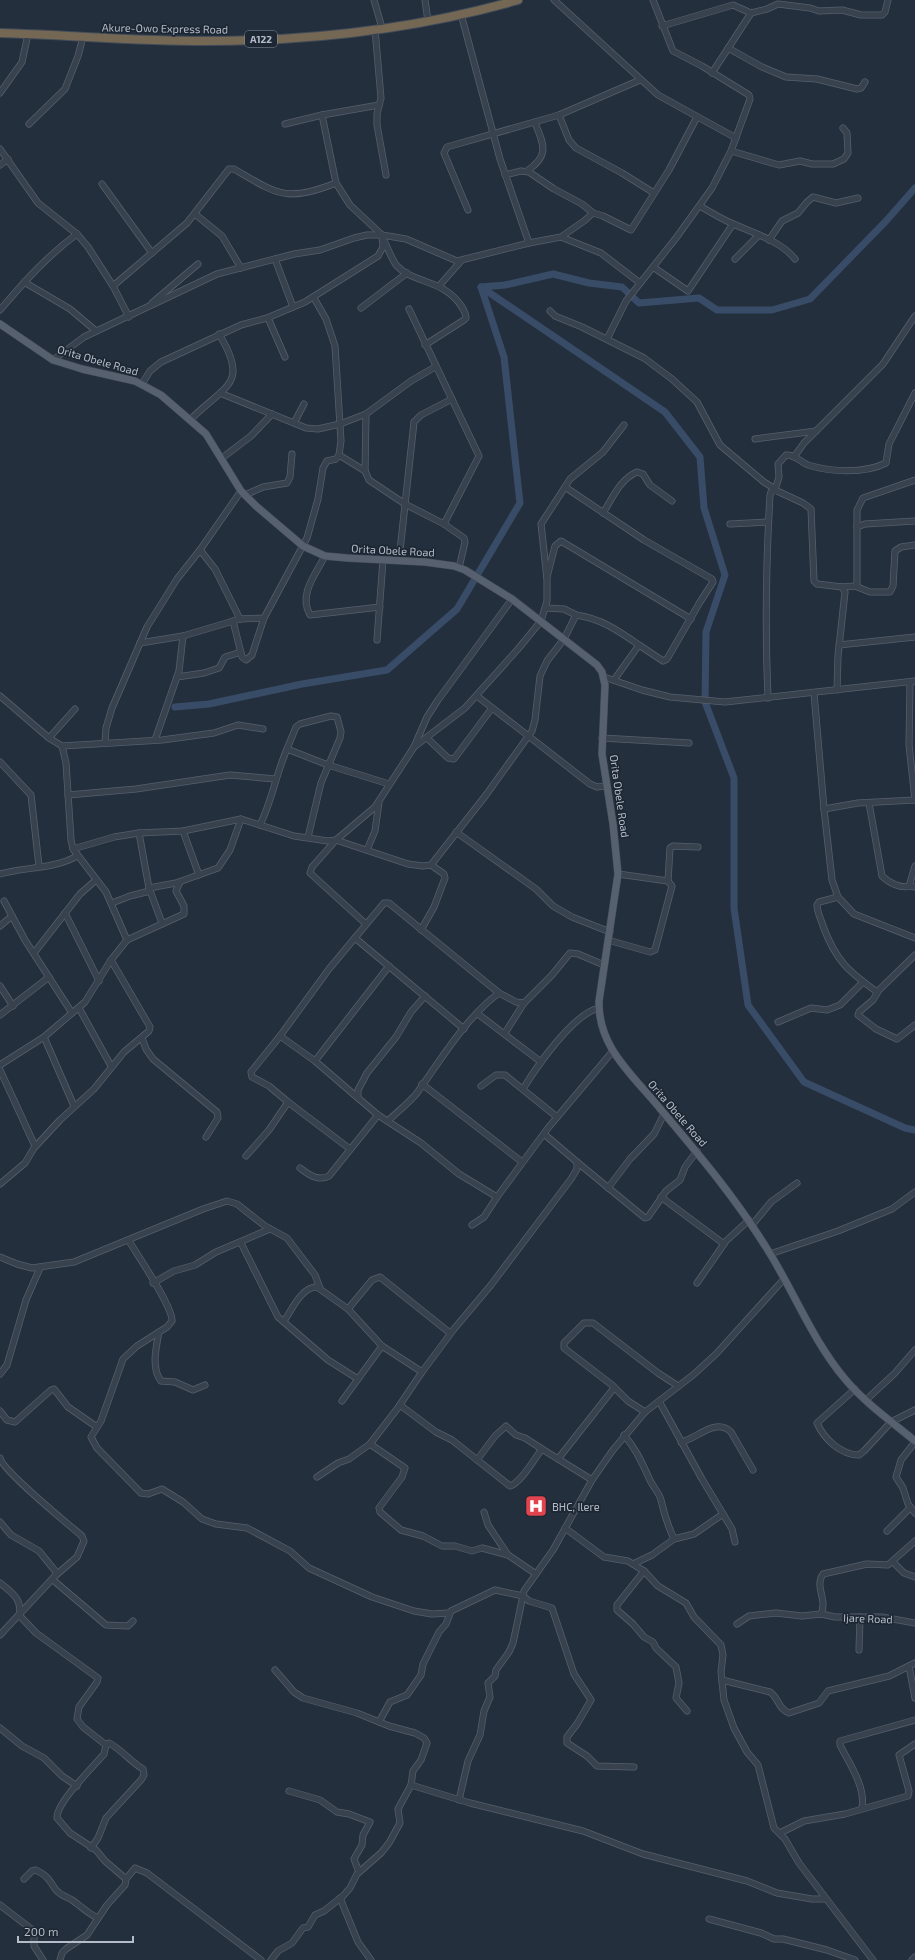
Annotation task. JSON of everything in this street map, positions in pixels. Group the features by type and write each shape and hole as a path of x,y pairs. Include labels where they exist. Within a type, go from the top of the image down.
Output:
{"highway":[{"name":"Akure-Owo Express Road","path":"0,33 212,41 306,37 379,29 428,21 518,0"}],"main road":[{"name":"Orita Obele Road","path":"0,324 53,360 142,384 161,395 206,434 243,493 271,521 304,546 325,556 399,560 439,564 459,568 476,576 512,600 597,665 604,677 602,754 613,824 618,874 599,1008 601,1026 612,1052 697,1151 750,1222 827,1354 855,1389 915,1442"}],"street":[{"path":"374,0 379,29 381,98 379,104 378,131 386,175"},
{"path":"425,0 428,21"},
{"path":"554,0 658,95 736,138"},
{"path":"607,339 626,301 700,206 721,173 736,138 750,97 673,51 653,0"},
{"path":"662,26 733,5 751,13 767,9 778,4 810,8 819,11 842,10 861,14 882,15 885,12 888,0"},
{"path":"712,74 751,13"},
{"path":"461,14 505,175 529,243"},
{"path":"0,93 22,62 28,34"},
{"path":"29,124 65,89 74,69 83,37"},
{"path":"728,48 762,67 786,77 818,79 857,89 861,88 865,82"},
{"path":"468,210 444,153 444,150 450,145 494,135 560,115 640,80"},
{"path":"285,124 379,104"},
{"path":"322,115 336,183 350,205 382,237 395,264 406,273 439,286 455,298 465,312 466,318 425,345"},
{"path":"560,115 569,140 576,148 622,173 654,193"},
{"path":"527,171 554,189 582,204 593,213 631,230 669,170 697,117"},
{"path":"505,175 527,171 540,160 544,148 535,123"},
{"path":"731,150 780,165 800,161 812,164 833,164 844,159 848,154 847,133 843,128"},
{"path":"0,149 38,203 77,234 97,259 129,317"},
{"path":"0,165 8,159"},
{"path":"113,286 175,235 195,214 229,169 234,169 266,188 281,194 315,191 336,183"},
{"path":"102,184 152,253"},
{"path":"769,240 782,221 798,213 813,197 836,203 858,198"},
{"path":"700,206 732,224 769,240 795,259"},
{"path":"53,360 78,340 217,274 275,259 320,250 357,236 406,239 446,258 461,261 529,243 561,237 584,222 593,213"},
{"path":"195,214 222,236 241,268"},
{"path":"653,267 688,291 732,224"},
{"path":"0,310 51,254 77,234"},
{"path":"735,258 759,235"},
{"path":"142,384 150,371 161,362 219,334 249,322 268,318 314,298 378,256 383,247 382,237"},
{"path":"561,237 601,253 640,283"},
{"path":"275,259 293,307"},
{"path":"439,286 461,261"},
{"path":"146,308 198,264"},
{"path":"360,308 406,273"},
{"path":"24,282 70,309 96,331"},
{"path":"314,298 326,318 335,346 340,424 339,455"},
{"path":"408,309 479,456 444,524"},
{"path":"550,311 555,316 607,339 644,358 672,379 697,402 720,444 764,482 803,503 810,509 814,581 817,584 842,587 854,586 870,592 890,592 893,586 895,551 901,547 915,545"},
{"path":"794,456 804,443 883,364 915,316"},
{"path":"268,318 285,357"},
{"path":"190,419 220,393 232,379 234,367 232,359 219,334"},
{"path":"220,393 312,429 340,424 366,414 411,381 436,366"},
{"path":"768,698 766,651 768,522 770,495 775,489 779,477 777,466 786,455 794,456 809,465 842,470 854,470 886,463 889,444 915,393"},
{"path":"399,560 414,422 421,415 452,399"},
{"path":"294,423 304,404"},
{"path":"222,458 251,436 272,414"},
{"path":"366,414 365,471 369,480 405,504 444,524 465,540 459,568"},
{"path":"414,747 465,708 541,621 546,608 547,579 541,524 570,479 602,452 624,425"},
{"path":"755,439 816,431"},
{"path":"105,743 110,714 147,627 177,579 243,493 263,487 287,483 290,477 292,454"},
{"path":"339,455 365,471"},
{"path":"233,621 244,659 251,658 264,618 304,546 316,511 322,468 327,461 336,458 339,455"},
{"path":"603,513 622,484 632,474 637,472 643,474 650,485 672,501"},
{"path":"854,586 857,583 857,510 863,498 915,480"},
{"path":"546,608 564,609 601,621 665,661 713,582 712,579 644,540 565,487"},
{"path":"857,527 865,524 915,521"},
{"path":"730,524 768,522"},
{"path":"547,579 555,546 561,541 691,619"},
{"path":"200,550 215,569 240,619"},
{"path":"325,556 306,593 306,604 310,615 380,607"},
{"path":"377,640 383,560"},
{"path":"837,690 839,645 845,592 842,587"},
{"path":"366,924 310,873 312,867 336,840 379,802 389,784 414,747 427,717 438,700 512,600"},
{"path":"431,865 486,795 532,731 535,720 540,676 543,667 564,639 576,614"},
{"path":"140,643 183,636 240,619 264,618"},
{"path":"155,740 177,677 181,658 183,636"},
{"path":"839,645 915,637"},
{"path":"614,680 639,645"},
{"path":"177,677 204,673 219,668 225,657 241,652"},
{"path":"604,677 642,690 670,697 705,702 724,702 768,698 912,681 909,745 915,800 869,803 824,809"},
{"path":"814,693 832,880 838,897 854,914 915,938"},
{"path":"0,696 49,738 62,746 155,740 214,733 238,725 263,728"},
{"path":"477,696 590,784 598,787 606,786"},
{"path":"427,738 448,758 454,759 492,708"},
{"path":"49,738 75,709"},
{"path":"260,826 269,804 275,780 286,749 296,727 300,724 335,716 339,721 340,738 321,783 308,838"},
{"path":"602,738 689,743"},
{"path":"62,746 66,763 71,840 73,849 112,903 127,940"},
{"path":"286,749 328,765 389,784"},
{"path":"0,762 31,795 39,866"},
{"path":"68,795 136,789 230,775 275,780"},
{"path":"366,850 375,832 379,802"},
{"path":"869,803 882,876 888,882 904,887 913,886 915,866"},
{"path":"73,849 114,837 139,833 183,831 241,820 285,834 328,841 336,840 408,864 423,866 431,865 444,874 445,878 434,907 421,930"},
{"path":"112,903 149,889 180,882 214,870 221,865 230,850 241,820"},
{"path":"183,831 199,875"},
{"path":"456,832 536,889 553,906 572,917 610,932"},
{"path":"139,833 149,889 162,923"},
{"path":"608,940 650,952 655,950 672,886 668,881 670,848 673,846 698,847"},
{"path":"0,874 57,864 77,856"},
{"path":"618,874 668,881"},
{"path":"34,952 80,894 96,880"},
{"path":"0,1065 44,1037 79,1008 99,981 111,960 127,940 182,915 185,912 176,891 180,882"},
{"path":"838,897 819,902 817,907 828,939 848,971 877,992"},
{"path":"4,901 72,1013"},
{"path":"350,1148 269,1086 251,1075 254,1068 280,1036 329,969 381,904 386,903 499,993 516,1002 524,1003"},
{"path":"65,913 99,981"},
{"path":"0,926 12,916"},
{"path":"354,938 464,1029"},
{"path":"505,1034 524,1003 552,975 570,953 578,954 604,965"},
{"path":"915,955 877,992 873,1000 859,1012 859,1016 876,1029 896,1039 915,1025"},
{"path":"0,1184 25,1163 35,1146 94,1088 124,1052 149,1032 150,1027 111,960"},
{"path":"315,1061 389,966"},
{"path":"0,1015 49,977"},
{"path":"778,1022 811,1008 827,1010 840,1005 863,982"},
{"path":"0,986 13,1006"},
{"path":"388,1121 416,1094 464,1029 489,1001 499,993"},
{"path":"358,1098 358,1090 367,1073 396,1037 411,1012 425,996"},
{"path":"79,1008 111,1066"},
{"path":"523,1088 557,1041 587,1013 599,1008"},
{"path":"478,1014 541,1062"},
{"path":"280,1036 315,1061 378,1115 421,1143 459,1174 497,1197"},
{"path":"44,1037 74,1106"},
{"path":"142,1038 146,1049 153,1059 218,1114 218,1118 206,1137"},
{"path":"472,1225 484,1217 522,1162 557,1117 612,1052"},
{"path":"0,1070 35,1146"},
{"path":"481,1086 500,1073 505,1075 557,1117"},
{"path":"422,1084 522,1162"},
{"path":"246,1156 269,1130 288,1102"},
{"path":"608,1188 630,1159 654,1134 664,1114"},
{"path":"300,1168 316,1178 326,1178 331,1174 350,1148 378,1115"},
{"path":"544,1134 645,1218 648,1217 668,1189 680,1180 686,1167 697,1151"},
{"path":"317,1477 349,1459 370,1444 400,1405 450,1333 490,1285 571,1179 577,1169 577,1162"},
{"path":"697,1283 724,1244 771,1202 798,1183"},
{"path":"770,1254 892,1209 915,1192"},
{"path":"661,1197 724,1244"},
{"path":"0,1257 17,1264 40,1268 74,1262 129,1241 203,1209 227,1201 237,1204 270,1229 281,1234 291,1242 315,1275 320,1288"},
{"path":"153,1283 174,1271 195,1265 220,1250 241,1243 270,1229"},
{"path":"129,1241 172,1318 170,1324 137,1346 123,1359 97,1427 91,1437 94,1444 141,1492 148,1494 162,1489 183,1502 202,1519 216,1524 248,1528 290,1551 309,1568 372,1597 414,1611 432,1614 449,1613 491,1591 522,1596 529,1601 552,1608 574,1674 590,1698 590,1702 577,1724 567,1737 566,1741 587,1756 597,1766 634,1767"},
{"path":"241,1243 268,1293 276,1314 328,1360 358,1379"},
{"path":"0,1374 7,1365 26,1300 40,1268"},
{"path":"348,1309 372,1280 380,1277 450,1333"},
{"path":"459,1800 468,1761 480,1735 484,1711 490,1697 488,1683 509,1652 513,1643 522,1596 553,1550 592,1480 624,1435 645,1412 716,1354 784,1278"},
{"path":"284,1321 304,1292 313,1287 320,1288 348,1309 382,1346 422,1372"},
{"path":"645,1412 628,1401 614,1388 573,1357 563,1346 564,1343 587,1322 593,1323 658,1373 678,1386"},
{"path":"158,1332 156,1365 157,1375 161,1382 175,1382 192,1390 205,1385"},
{"path":"342,1401 382,1346"},
{"path":"866,1400 895,1373 915,1350"},
{"path":"558,1459 614,1388"},
{"path":"0,1411 7,1420 15,1422 52,1389 56,1391 68,1407 97,1427"},
{"path":"855,1389 818,1421 817,1424 831,1442 845,1452 859,1455 868,1448 891,1422 915,1410"},
{"path":"659,1401 681,1442 734,1532 735,1542"},
{"path":"400,1405 436,1432 454,1441 511,1486 527,1471 542,1449"},
{"path":"477,1460 495,1436 506,1426 516,1435 525,1438 592,1480"},
{"path":"681,1442 690,1440 698,1433 715,1427 727,1428 731,1432 753,1470"},
{"path":"624,1435 635,1448 646,1468 649,1480 661,1500 662,1509 674,1539"},
{"path":"887,1531 913,1510 896,1477 901,1460 915,1442"},
{"path":"370,1444 405,1468 402,1477 379,1508 380,1512 398,1528 428,1538 444,1546 455,1546 472,1551 482,1548 508,1555 536,1574"},
{"path":"0,1458 1,1463 18,1480 82,1536 84,1540 77,1557 54,1578 0,1635"},
{"path":"484,1512 488,1524 508,1555"},
{"path":"633,1564 652,1555 674,1539 694,1534 723,1514"},
{"path":"0,1522 16,1538 39,1551 56,1572 54,1578"},
{"path":"565,1528 601,1556 633,1564 644,1571 658,1586 686,1603 694,1617 721,1645 723,1655 721,1672 724,1700 732,1724 746,1752 758,1765 773,1826 786,1839 798,1863 873,1960"},
{"path":"821,1614 824,1603 820,1585 823,1574 867,1564 883,1566 893,1562 915,1541"},
{"path":"893,1562 904,1573 915,1577"},
{"path":"644,1571 617,1605 617,1610 644,1637 653,1642 656,1648 676,1667 679,1683 676,1698 687,1711"},
{"path":"54,1578 106,1625 128,1626 133,1620"},
{"path":"0,1583 18,1600 20,1604 19,1615 36,1633 98,1678 97,1682 79,1707 77,1719 83,1728 106,1745 109,1743 121,1750 143,1769 144,1775 106,1818 98,1838 91,1848"},
{"path":"379,1722 390,1702 407,1694 421,1675 424,1664 433,1649 437,1635 446,1624 449,1613"},
{"name":"Ijare Road","path":"737,1624 751,1615 776,1613 802,1616 821,1614 835,1617 882,1617 915,1623"},
{"path":"859,1650 860,1617"},
{"path":"722,1680 770,1692 775,1696 782,1709 790,1713 819,1703 828,1691 889,1676 915,1663"},
{"path":"908,1666 915,1698"},
{"path":"271,1960 278,1951 292,1943 303,1928 308,1927 315,1915 324,1912 340,1898 350,1888 359,1872 381,1853 400,1823 398,1809 411,1785 413,1771 426,1747 426,1740 415,1733 379,1722 357,1713 303,1698 294,1692 275,1670"},
{"path":"862,1808 863,1803 859,1786 840,1745 840,1741 915,1720"},
{"path":"0,1728 22,1746 44,1758 62,1776 76,1786"},
{"path":"780,1833 804,1821 845,1814 908,1796 909,1791 899,1755 915,1744"},
{"path":"106,1745 104,1754 62,1802 56,1813 57,1821 70,1833 91,1848 126,1879"},
{"path":"411,1785 459,1800 583,1831 643,1854 746,1881 776,1893 812,1899 825,1899"},
{"path":"289,1791 320,1800 337,1812 350,1814 370,1822 363,1835 362,1845 354,1859 359,1872"},
{"path":"448,1796 461,1792"},
{"path":"60,1960 62,1953 87,1935 107,1905 125,1885 126,1879 135,1868 147,1873 261,1960"},
{"path":"24,1879 36,1870 43,1873 50,1878 55,1889 62,1896 71,1899 91,1915 98,1918"},
{"path":"340,1898 358,1942 370,1959"},
{"path":"0,1905 34,1931 34,1946 43,1960"},
{"path":"709,1919 761,1933 774,1939 783,1939 826,1950 855,1960"}],"waterway":[{"path":"175,707 209,704 302,684 387,670 457,609 520,503 504,357 481,287 505,285 553,274 589,283 622,287 639,303 699,298 717,310 772,310 810,299 886,221 915,188"},
{"path":"481,287 665,412 700,457 704,508 725,575 706,632 705,702 734,778 734,908 748,1005 804,1082 905,1128 915,1130"}],"place":[{"name":"BHC, Ilere","path":"536,1506"}]}
